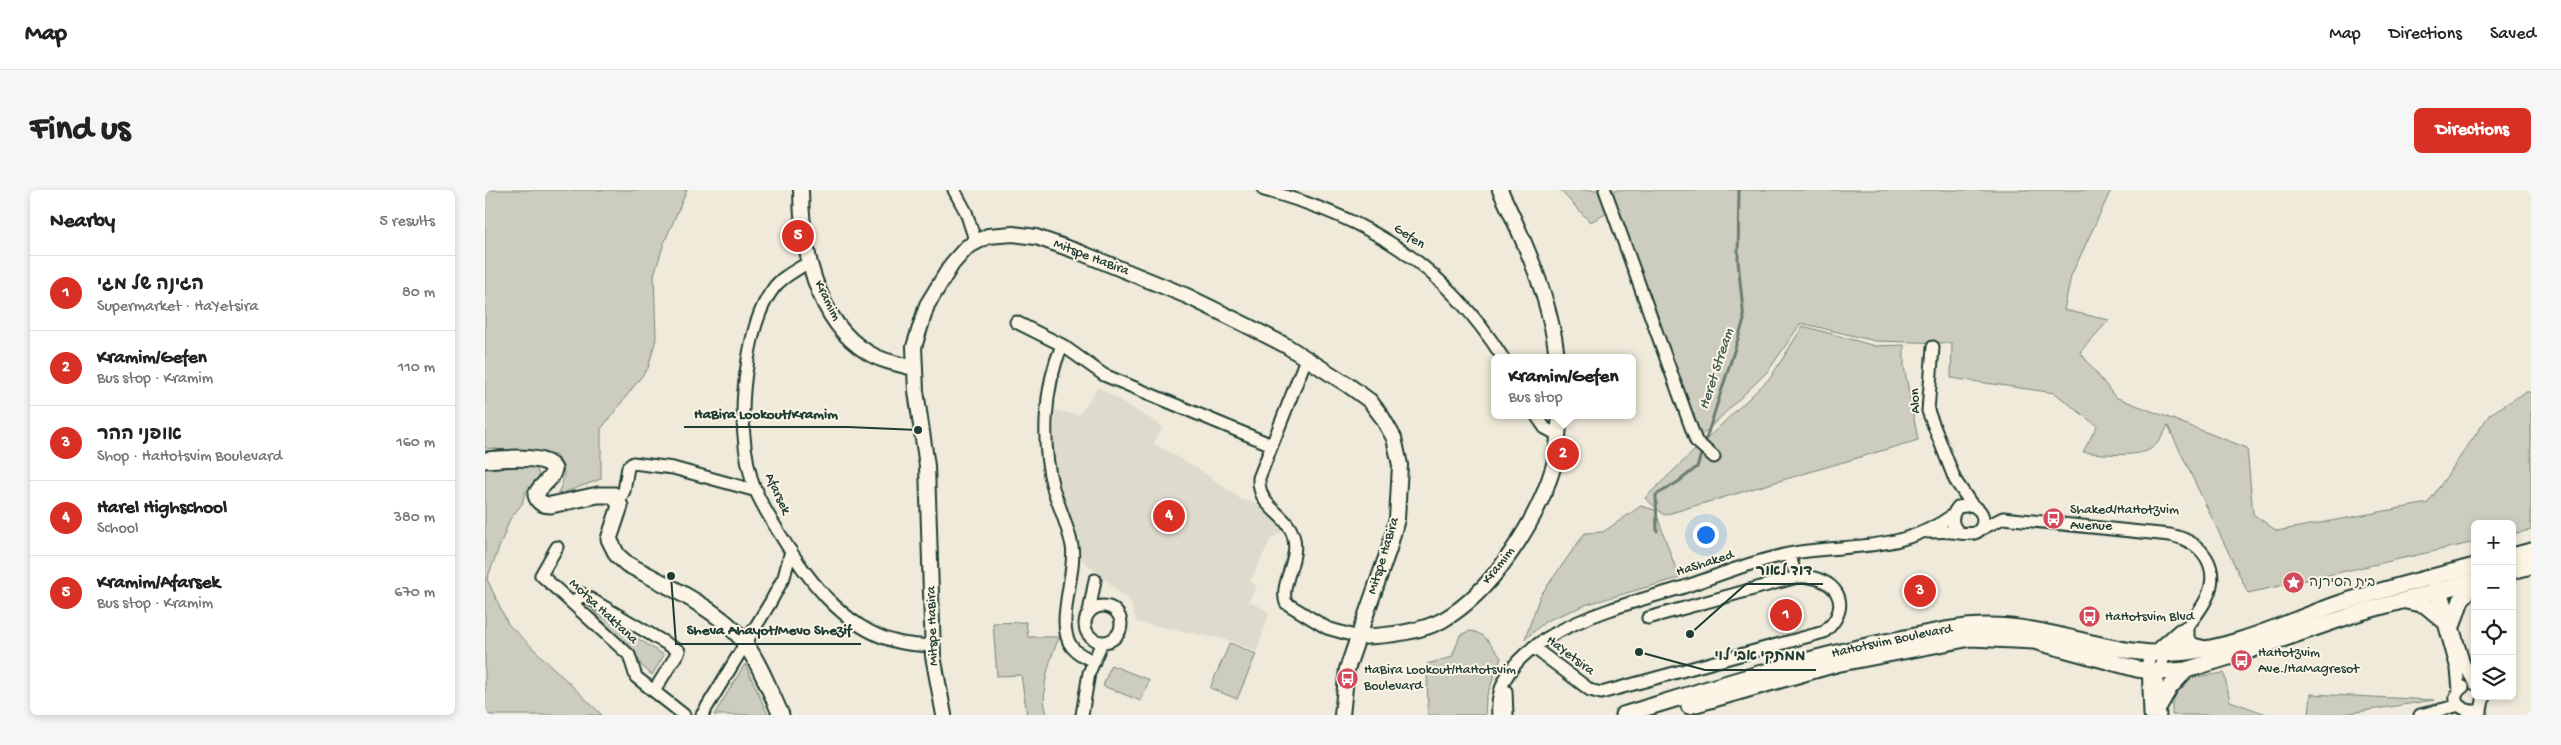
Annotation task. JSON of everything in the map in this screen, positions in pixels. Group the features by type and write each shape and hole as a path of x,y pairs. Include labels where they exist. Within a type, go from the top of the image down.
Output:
{"main road":[{"path":"485,460 532,459 551,464 554,469 553,475 539,488 536,495 538,500 544,504 551,505 609,494 619,501 619,513 609,538 617,555 627,564 717,615 745,644 781,715"},
{"path":"2516,555 2531,551"},
{"path":"2516,570 2531,566"},
{"path":"2438,586 2471,568"},
{"path":"2438,586 2471,582"},
{"name":"HaHotsvim Boulevard","path":"1659,715 1836,664 1971,638 2013,638 2034,641 2153,671 2186,670 2241,654 2438,586"},
{"name":"HaHotsvim Boulevard","path":"1623,715 1846,649 1973,626 2001,626 2041,630 2119,650 2159,654 2205,649 2239,640 2341,603 2438,586"},
{"path":"2402,600 2425,605 2448,622 2471,587"},
{"path":"2187,629 2186,640 2193,646 2205,649"},
{"path":"2156,712 2170,687 2186,670"}],"street":[{"name":"Kramim","path":"801,190 804,246 832,316 848,337 866,352 882,360 914,368"},
{"path":"954,190 966,212 976,243"},
{"name":"Gefen","path":"1264,190 1319,207 1396,245 1423,264 1469,310 1500,354"},
{"path":"1500,190 1535,270 1550,322 1556,354"},
{"path":"1605,190 1696,441 1713,457"},
{"name":"Mitspe HaBira","path":"944,715 934,671 927,466 914,368 914,347 927,305 952,264 967,247 988,236 1013,234 1035,237 1079,252 1187,296 1306,358 1370,402 1394,438 1400,465 1397,519 1389,549 1343,685 1342,715"},
{"name":"Afarsek","path":"809,262 787,276 773,288 758,317 750,346 743,404 747,459 757,492 791,551 810,578 851,619 893,641 932,646"},
{"path":"1016,322 1062,345 1104,375 1272,445"},
{"path":"1062,345 1055,362 1050,386 1047,424 1048,462 1053,486 1072,547 1065,615 1067,634 1070,646 1094,662"},
{"name":"Alon","path":"1933,347 1929,411 1955,480 1957,498 1953,513"},
{"path":"1306,358 1259,478 1258,490 1265,502 1287,524 1293,535 1295,547 1285,594 1286,603 1327,628 1358,637"},
{"path":"1539,419 1545,428 1558,435"},
{"name":"Kramim","path":"1358,637 1412,630 1442,620 1477,594 1506,557 1534,515 1554,467 1560,419"},
{"path":"619,501 624,491 627,467 633,463 673,468 757,492"},
{"name":"Alon","path":"1955,480 1974,506"},
{"path":"2003,518 1970,535 1960,533 1953,525 1953,513 1963,505 1991,511 2003,518 2170,535 2190,542 2205,556 2211,574 2211,585 2207,597 2187,629 2159,654"},
{"path":"1974,506 1982,515 1979,530"},
{"name":"HaShaked","path":"1533,647 1561,629 1590,616 1789,555 1885,544 1925,532 1953,513"},
{"name":"HaShaked","path":"1925,532 1960,533"},
{"name":"Motsa Haktana","path":"557,547 541,575 629,655 636,677 683,715"},
{"path":"702,715 783,577 791,551"},
{"path":"1789,555 1797,577"},
{"name":"HaYetsira","path":"1498,715 1499,697 1509,674 1533,647 1590,690 1601,693 1824,632 1837,618 1840,601 1835,588 1811,576 1797,577 1648,618"},
{"path":"1089,612 1099,606 1111,607 1120,616 1119,634 1109,641 1103,642 1091,637 1086,630 1086,617 1089,612 1095,580"},
{"path":"2438,586 2448,622 2457,669 2459,690 2455,698 2456,706 2466,714 2479,714 2484,706 2484,700"},
{"path":"573,604 582,594 679,651 654,691"},
{"path":"2156,712 2153,671 2159,654 2195,615"},
{"path":"2448,622 2471,677"},
{"path":"1082,715 1085,688 1103,642"},
{"path":"1507,715 1505,699 1509,674"},
{"path":"1343,685 1351,715"},
{"path":"2459,690 2471,686"},
{"path":"2420,715 2456,706"}],"shaded area":[{"path":"485,190 687,190 664,243 654,275 656,339 648,368 601,429 601,479 557,495 564,474 562,464 555,455 485,448"},
{"path":"1560,190 2111,190 2071,276 2064,310 2109,320 2080,352 2115,397 2247,448 2253,514 2277,531 2428,503 2490,414 2526,392 2531,392 2531,530 2516,533 2516,520 2471,520 2471,543 2248,593 2168,426 2157,443 2146,451 2129,454 2083,452 2097,426 2055,393 1951,378 1952,343 1875,341 1801,323 1768,371 1697,440 1610,212 1590,222"},
{"path":"1803,326 1875,346 1904,345 1904,366 1918,440 1664,515 1645,498 1771,377"},
{"path":"1098,387 1163,427 1153,443 1197,468 1242,500 1255,502 1284,530 1271,539 1250,581 1257,586 1249,601 1269,612 1257,652 1228,640 1136,622 1131,602 1077,555 1053,456 1055,410 1079,415"},
{"path":"530,465 538,471 539,477 525,492 522,504 510,519 487,579 508,624 602,715 485,715 485,466"},
{"path":"1641,506 1655,510 1679,578 1588,604 1546,621 1525,639 1540,596 1585,533 1603,532"},
{"path":"592,610 664,655 652,675 641,665 636,654"},
{"path":"1026,622 1028,637 1060,637 1049,665 1045,687 1044,698 1048,715 1027,715 1021,675 997,676 993,623"},
{"path":"1469,631 1484,637 1501,658 1486,698 1485,715 1428,715 1427,664 1452,657 1460,635"},
{"path":"1230,643 1256,654 1237,699 1210,688"},
{"path":"745,664 768,715 714,715"},
{"path":"1111,665 1149,680 1141,701 1103,686"},
{"path":"2224,673 2230,701 2269,715 2172,715 2172,696 2187,678"},
{"path":"2311,694 2434,700 2337,715 2309,715"}],"waterway":[{"name":"Heret Stream","path":"1657,531 1656,495 1678,482 1697,467 1744,320 1738,261 1739,190"}],"place":[{"name":"Kramim/Afarsek","path":"798,236"},
{"name":"HaBira Lookout/Kramim","path":"918,430"},
{"name":"Kramim/Gefen","path":"1563,454"},
{"name":"Harel Highschool","path":"1169,516"},
{"name":"Shaked/HaHotzvim Avenue","path":"2054,518"},
{"name":"Sheva Ahayot/Mevo Shezif","path":"671,576"},
{"name":"בית הסירנה","path":"2293,583"},
{"name":"אופני ההר","path":"1920,591"},
{"name":"הגינה של מגי","path":"1786,615"},
{"name":"HaHotsvim Blvd","path":"2089,617"},
{"name":"דוד לאור","path":"1690,634"},
{"name":"ממתקי אבי לוי","path":"1639,652"},
{"name":"HaHotzvim Ave./HaMagresot","path":"2242,661"},
{"name":"HaBira Lookout/HaHotsvim Boulevard","path":"1348,678"}]}
